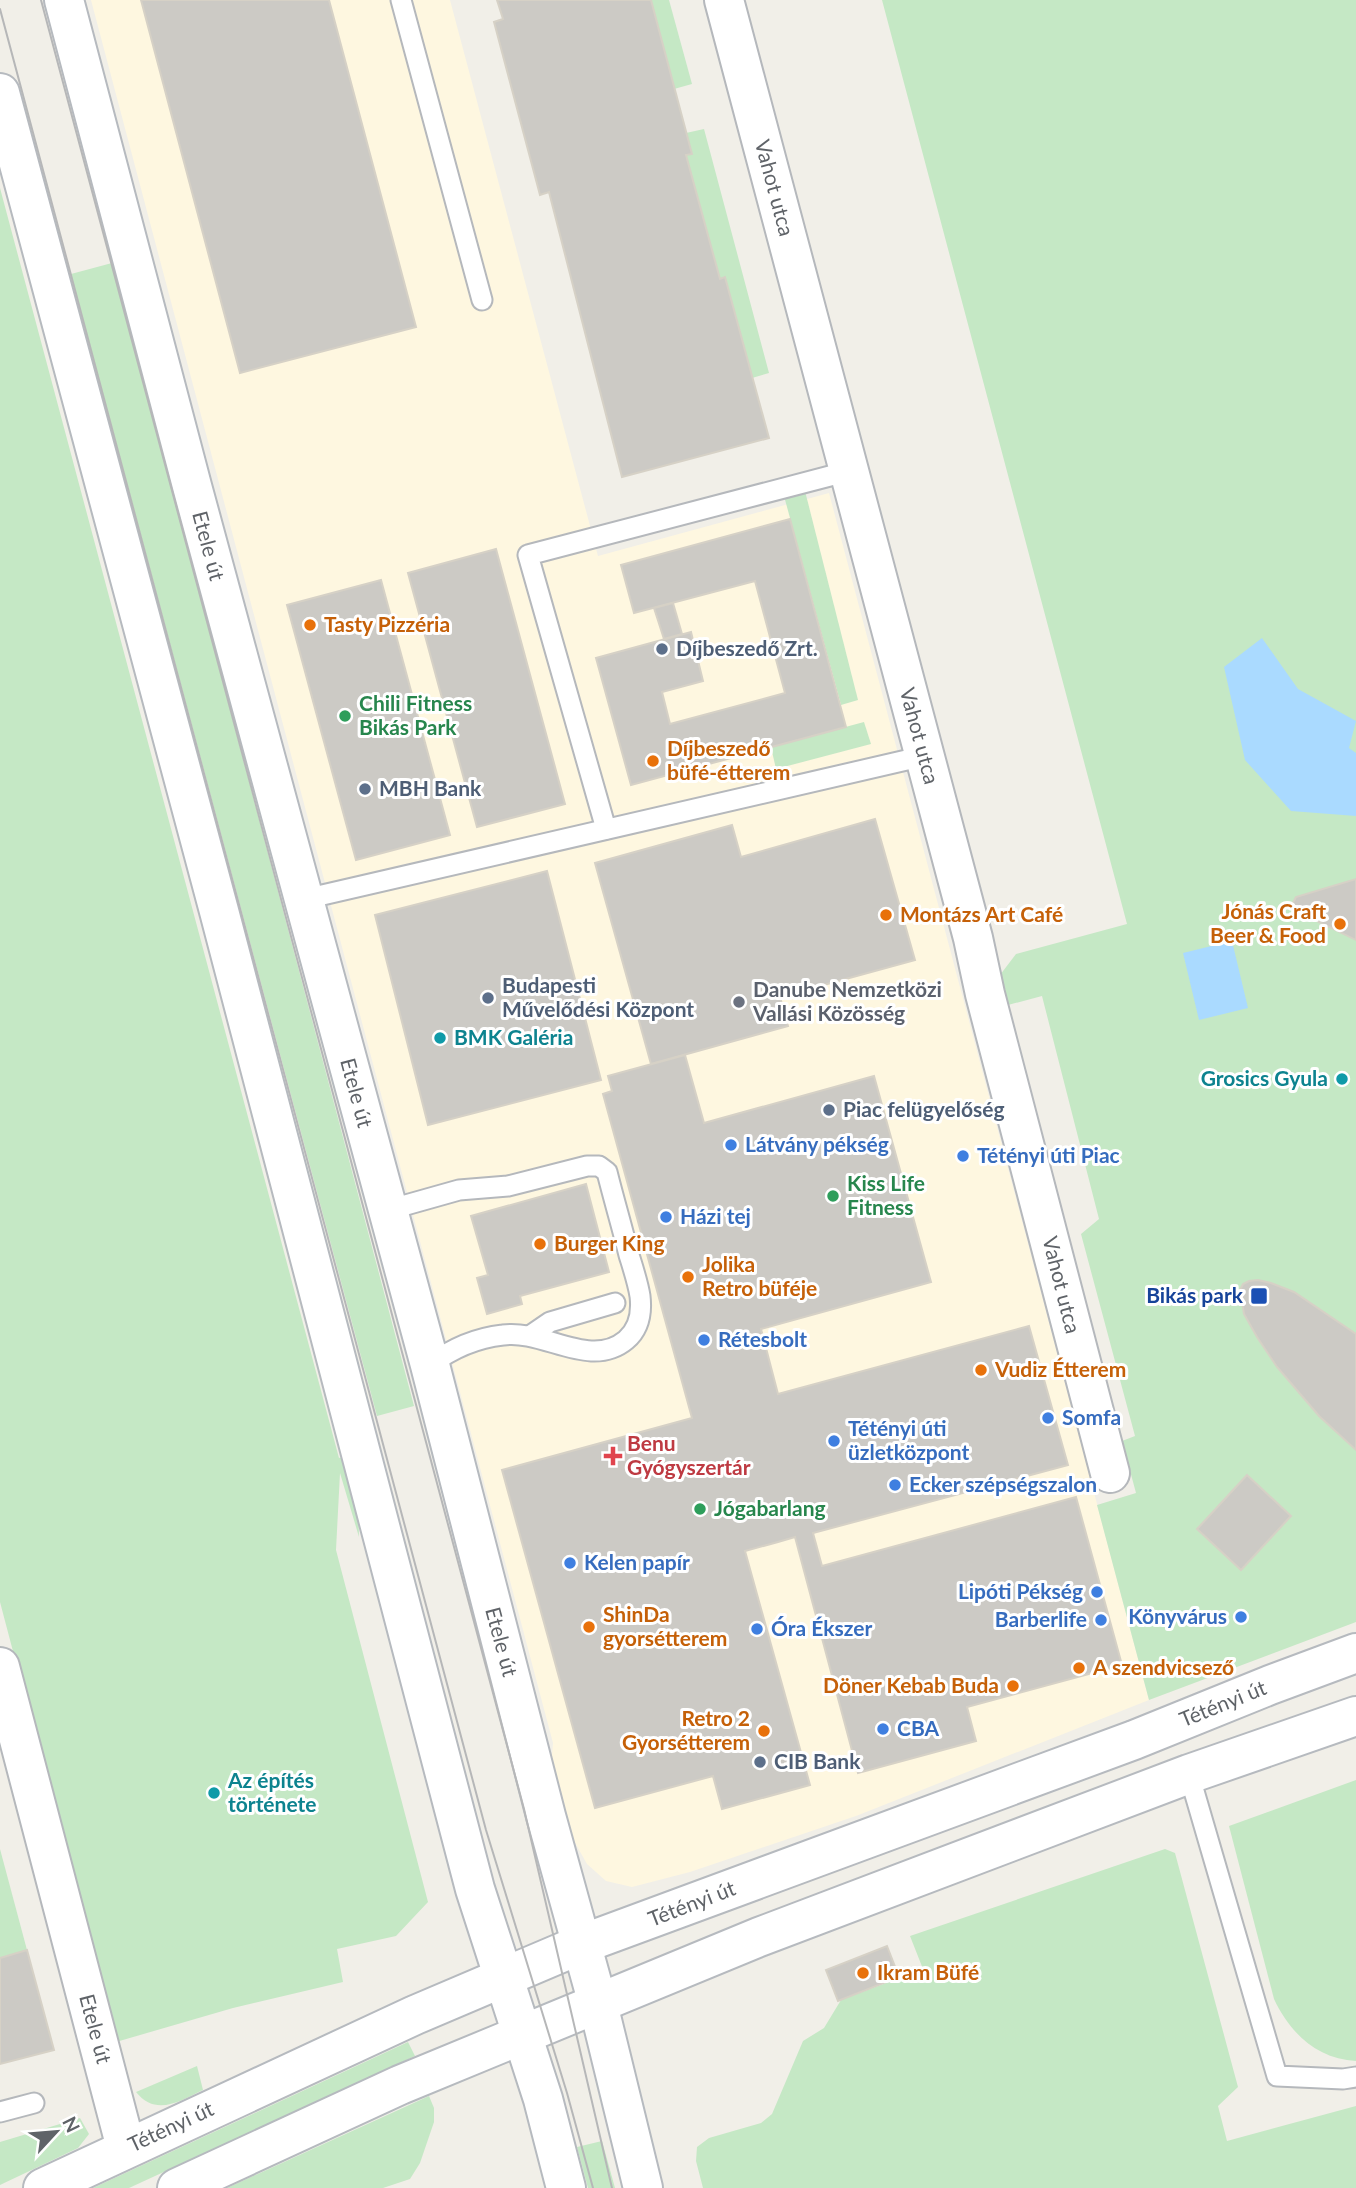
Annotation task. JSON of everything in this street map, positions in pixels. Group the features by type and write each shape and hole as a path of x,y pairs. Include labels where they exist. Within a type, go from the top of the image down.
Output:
{"main road":[{"name":"Etele út","path":"64,0 192,486 430,1365 598,2004 643,2188"},
{"name":"Vahot utca","path":"724,0 973,938 985,994 1110,1473"},
{"path":"0,93 222,924 475,1889 543,2099 566,2188"},
{"name":"Tétényi út","path":"43,2188 415,2015 582,1944 1174,1724 1356,1653"},
{"name":"Etele út","path":"0,1667 127,2148"},
{"path":"177,2188 400,2085 759,1937 1189,1774 1356,1716"},
{"path":"1174,1724 1189,1774"}],"lane":[{"path":"401,0 482,300"},
{"path":"606,829 528,555 849,471"},
{"path":"305,899 924,756"},
{"path":"388,1210 458,1190 508,1185 587,1166 599,1166 607,1172 640,1295 640,1317 636,1329 620,1345 608,1351 593,1352 531,1335 503,1335 466,1344 449,1351 430,1365"},
{"path":"531,1335 550,1322 615,1303"},
{"path":"1189,1774 1276,2076 1343,2079 1356,2077"},
{"path":"0,2112 34,2103"}],"shaded area":[{"path":"91,0 450,0 598,556 829,493 1149,1700 856,1816 690,1872 632,1887 606,1881 587,1864 565,1825 550,1778 553,1743"}],"green space":[{"path":"651,0 669,0 692,84 674,89"},
{"name":"Bikás park","path":"882,0 1356,0 1356,1622 1149,1700 1097,1505 1136,1493 1122,1441 1135,1436 1081,1234 1099,1219 1042,996 1008,1005 1000,975 1016,954 1127,924"},
{"path":"704,129 769,373 752,378 724,277 720,279 686,155 692,154 686,133"},
{"path":"0,188 339,1458 351,1455 358,1501 359,1537 340,1473 336,1550 428,1902 396,1936 337,1949 343,1982 233,2008 116,2042 0,1602"},
{"path":"112,263 414,1406 377,1416 71,274"},
{"path":"805,491 858,700 841,705 784,496"},
{"path":"864,722 871,744 776,769 771,747"},
{"path":"1356,1780 1356,2061 1329,2055 1306,2042 1288,2023 1274,1999 1229,1826"},
{"path":"0,1849 27,1950 0,1958"},
{"path":"1165,1849 1175,1853 1238,2087 1218,2106 1227,2141 1356,2106 1356,2188 703,2188 696,2161 697,2147 709,2138 761,2123 772,2114 803,2041 824,2028 841,2000 923,1969 910,1936"},
{"path":"408,2042 415,2056 129,2188 93,2188"},
{"path":"197,2066 203,2090 177,2102 152,2104 136,2092"},
{"path":"429,2096 434,2108 434,2122 420,2163 410,2179 383,2188 227,2188"},
{"path":"80,2118 89,2134 78,2148 0,2185 0,2142"},
{"path":"602,2141 615,2188 588,2188 577,2147"}],"water":[{"path":"1262,638 1298,689 1356,721 1349,748 1356,753 1356,816 1291,811 1245,760 1224,667"},
{"path":"1232,941 1248,1008 1199,1020 1183,953"}],"building":[{"path":"141,0 329,0 416,327 240,373"},
{"path":"497,0 651,0 692,154 686,155 720,279 725,277 769,438 622,477 549,192 540,195 494,22 503,19"},
{"name":"Díjbeszedő Zrt.","path":"790,519 846,727 631,785 596,658 691,632 703,681 662,692 670,724 785,693 755,581 634,613 621,565"},
{"path":"496,549 565,804 477,827 408,573"},
{"path":"381,580 450,835 356,860 287,605"},
{"path":"673,603 682,634 664,639 654,608"},
{"path":"875,819 915,960 780,997 788,1026 651,1064 595,863 732,825 741,857"},
{"name":"Budapesti Művelődési Központ","path":"547,871 601,1080 428,1125 375,915"},
{"name":"Jónás Craft Beer & Food","path":"1356,879 1356,940 1290,908 1296,897"},
{"name":"Tétényi úti üzletközpont","path":"685,1055 704,1123 874,1076 931,1282 761,1329 778,1394 1029,1326 1068,1465 813,1533 822,1566 1076,1497 1122,1665 967,1707 976,1741 858,1773 795,1537 745,1551 810,1785 722,1809 713,1776 595,1808 502,1470 692,1418 603,1094 612,1091 608,1076"},
{"name":"Burger King","path":"586,1184 609,1272 520,1296 522,1304 487,1314 477,1278 488,1275 471,1216"},
{"path":"1258,1280 1294,1292 1356,1334 1356,1450 1319,1416 1277,1367 1257,1337 1244,1314 1240,1290 1243,1284"},
{"path":"1247,1475 1291,1516 1241,1570 1197,1529"},
{"path":"887,1946 899,1977 838,2001 826,1970"},
{"path":"27,1950 54,2050 0,2064 0,1958"}],"tram line":[{"path":"41,0 524,1809 612,2188"},
{"path":"0,9 486,1830 567,2093 593,2188"}],"place":[{"name":"Tasty Pizzéria","path":"310,625"},
{"name":"Díjbeszedő Zrt.","path":"662,649"},
{"name":"Chili Fitness Bikás Park","path":"345,716"},
{"name":"Díjbeszedő büfé-étterem","path":"653,761"},
{"name":"MBH Bank","path":"365,789"},
{"name":"Montázs Art Café","path":"886,915"},
{"name":"Jónás Craft Beer & Food","path":"1340,924"},
{"name":"Budapesti Művelődési Központ","path":"488,998"},
{"name":"Danube Nemzetközi Vallási Közösség","path":"739,1002"},
{"name":"BMK Galéria","path":"440,1038"},
{"name":"Grosics Gyula","path":"1342,1079"},
{"name":"Piac felügyelőség","path":"829,1110"},
{"name":"Látvány pékség","path":"731,1145"},
{"name":"Tétényi úti Piac","path":"963,1156"},
{"name":"Kiss Life Fitness","path":"833,1196"},
{"name":"Házi tej","path":"666,1217"},
{"name":"Burger King","path":"540,1244"},
{"name":"Jolika Retro büféje","path":"688,1277"},
{"name":"Bikás park","path":"1259,1296"},
{"name":"Rétesbolt","path":"704,1340"},
{"name":"Vudiz Étterem","path":"981,1370"},
{"name":"Somfa","path":"1048,1418"},
{"name":"Tétényi úti üzletközpont","path":"834,1441"},
{"name":"Benu Gyógyszertár","path":"613,1456"},
{"name":"Ecker szépségszalon","path":"895,1485"},
{"name":"Jógabarlang","path":"700,1509"},
{"name":"Kelen papír","path":"570,1563"},
{"name":"Lipóti Pékség","path":"1097,1592"},
{"name":"Könyvárus","path":"1241,1617"},
{"name":"Barberlife","path":"1101,1620"},
{"name":"ShinDa gyorsétterem","path":"589,1627"},
{"name":"Óra Ékszer","path":"757,1629"},
{"name":"A szendvicsező","path":"1079,1668"},
{"name":"Döner Kebab Buda","path":"1013,1686"},
{"name":"CBA","path":"883,1729"},
{"name":"Retro 2 Gyorsétterem","path":"764,1731"},
{"name":"CIB Bank","path":"760,1762"},
{"name":"Az építés története","path":"214,1793"},
{"name":"Ikram Büfé","path":"863,1973"}]}
